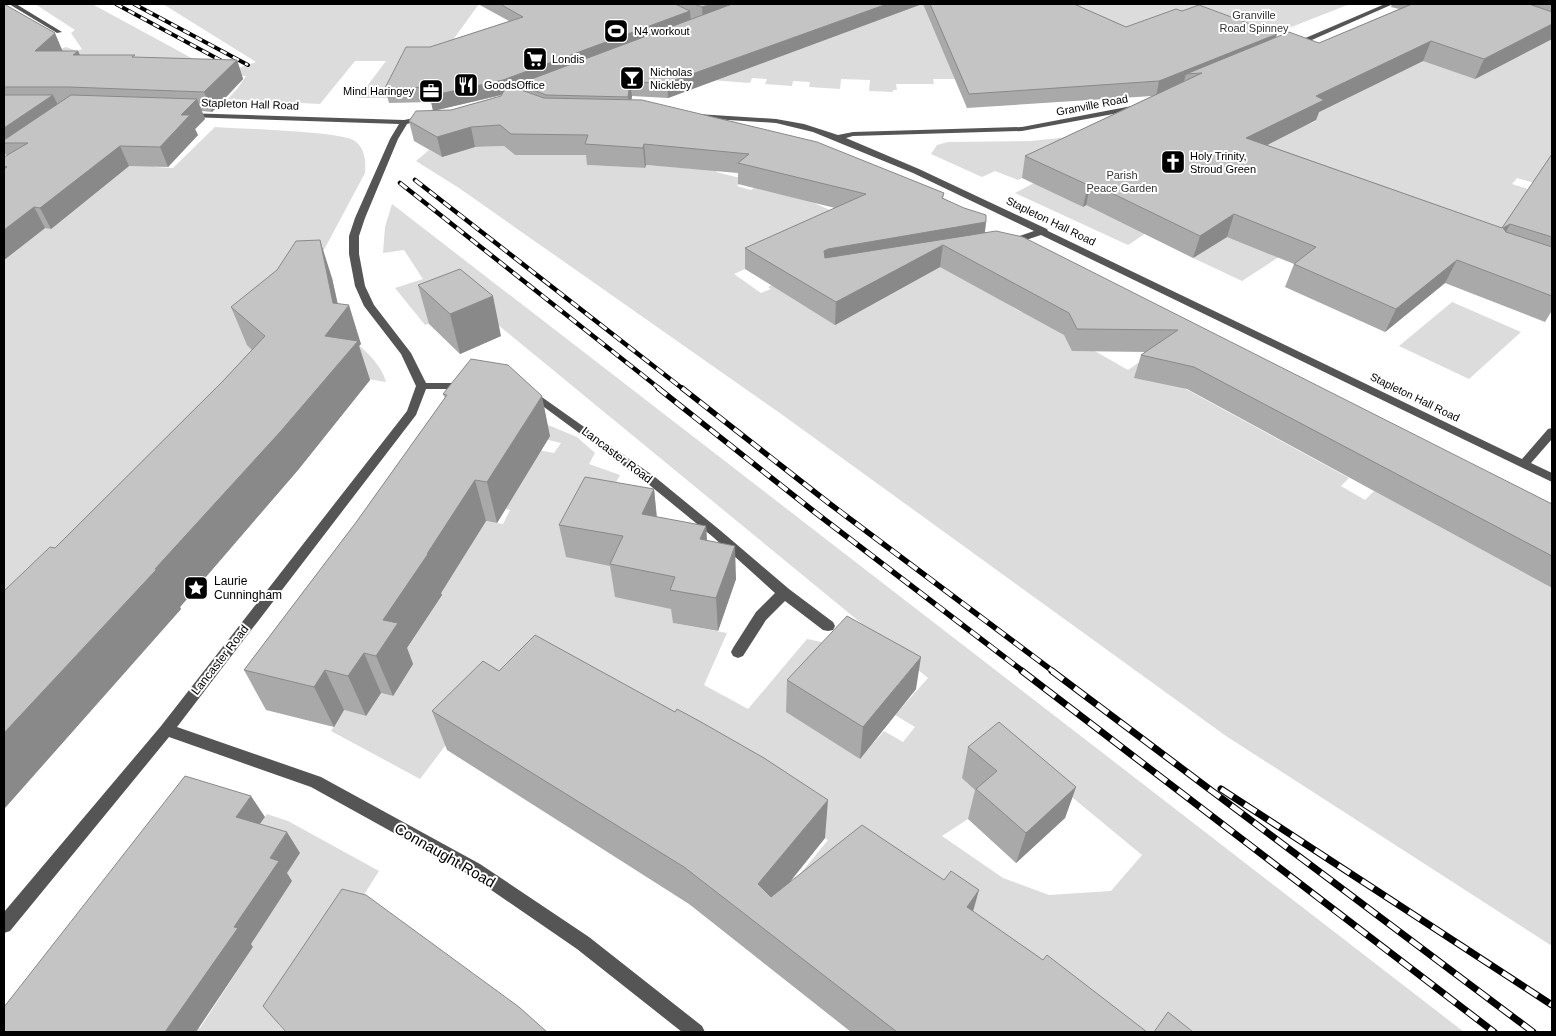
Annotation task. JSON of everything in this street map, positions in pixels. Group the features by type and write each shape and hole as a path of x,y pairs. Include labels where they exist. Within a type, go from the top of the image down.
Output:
{"street":[{"path":"12,4 59,32"},
{"path":"1283,48 1390,4"},
{"name":"Granville Road","path":"838,138 853,134 1022,129 1087,118 1141,107 1150,103"},
{"name":"Stapleton Hall Road","path":"177,114 404,122 420,118"},
{"name":"Stapleton Hall Road","path":"691,116 750,119 800,126 838,138 916,171 1044,231 1552,478"},
{"path":"404,122 394,139 354,236 354,254 360,286 370,306 406,353 422,386 477,386"},
{"name":"Stapleton Hall Road","path":"404,122 417,128"},
{"path":"999,246 1044,231"},
{"name":"Lancaster Road","path":"4,925 166,730 412,412 422,386"},
{"name":"Lancaster Road","path":"519,388 535,393 651,480 717,534 784,593 828,626"},
{"path":"1524,464 1552,432"},
{"path":"738,652 761,616 784,593"},
{"name":"Connaught Road","path":"166,730 316,782 474,869 583,943 696,1032"}],"green space":[{"path":"35,4 92,4 221,74 256,62 163,4 479,4 442,55 391,98 358,98 386,61 355,61 320,104 228,99 246,76 145,74 4,50 61,49 66,47 77,51 82,49 71,33 75,30"},
{"name":"Granville Road Spinney","path":"912,4 1350,4 1255,41 959,79 933,79 934,84 896,84 897,90 893,90 893,92 869,91 870,80 841,79 840,89 809,87 810,82 793,81 792,86 765,84 767,79 752,78 750,83 711,80"},
{"path":"1552,33 1552,188 1517,178 1512,184 1531,190 1525,243 1250,141 1316,121 1308,97 1331,106 1348,98 1375,68"},
{"path":"215,127 331,135 355,141 361,148 365,160 365,173 309,278 342,328 379,366 386,382 266,362 4,656 4,260 138,153 155,167 173,168"},
{"path":"1069,137 1164,221 1128,245 1015,193 1034,183 1083,207 1040,169 1018,180 995,171 982,177 931,154 937,145 948,142 1031,141"},
{"path":"504,146 515,155 590,155 588,165 644,168 646,165 696,169 719,168 716,172 744,179 737,186 779,194 792,193 832,211 793,248 734,274 761,293 771,289 768,287 774,284 937,260 1021,312 1029,308 1093,350 1128,370 1138,363 1349,478 1341,486 1365,500 1374,491 1552,588 1552,946 1226,736 784,416 459,188 416,161 429,150 442,157 475,147"},
{"path":"392,204 1464,1032 1089,1032 792,884 828,840 765,797 464,721 420,779 331,731 344,710 366,716 381,693 393,696 399,661 442,595 431,571 452,575 469,547 466,518 503,524 510,510 496,507 511,445 554,453 561,443 540,438 529,417 577,437 595,453 589,464 620,475 600,512 628,569 678,609 673,623 727,633 704,685 748,709 807,639 826,643 860,758 884,731 903,742 915,727 895,715 928,678 475,306 425,325 395,288 423,279 404,250 383,253 385,227","holes":["1004,741 1142,855 1111,891 1049,895 1003,878 942,836 989,802"]},
{"path":"1242,227 1291,249 1242,281 1193,258"},
{"path":"1452,302 1521,332 1469,379 1399,346"},
{"path":"267,814 288,821 379,871 323,959 278,1024 285,1032 148,1032 133,1004 200,1028 253,947 188,926 283,879 299,853 251,838"}],"building":[{"path":"4,4 55,33 35,51 78,51 73,55 135,55 132,57 237,60 204,92 69,87 4,87"},
{"path":"500,4 675,4 690,11 503,80 430,96 436,87 385,88 406,47 430,47 523,17"},
{"path":"694,4 712,4 702,7"},
{"path":"732,4 887,4 667,83 630,82 628,97 546,95 518,84"},
{"path":"930,4 1074,4 1126,27 1176,9 1182,11 1199,5 1277,34 1159,81 969,94"},
{"path":"1412,4 1529,4 1552,12 1552,24 1484,59 1431,41 1316,96 1324,100 1246,138 1502,228 1552,154 1552,237 1510,224 1503,228 1506,232 1552,247 1552,296 1457,260 1396,309 1294,264 1316,247 1234,214 1200,236 1091,183 1088,185 1025,156 1202,73 1186,74 1289,32 1319,43"},
{"path":"507,85 544,98 642,100 817,142 944,193 942,198 986,215 986,222 828,249 824,251 825,258 996,231 1023,237 1552,504 1552,556 1194,367 1141,355 1178,330 1077,329 1069,313 943,245 836,302 745,248 866,194 738,163 749,154 644,144 643,148 585,144 588,135 511,134 500,125 471,127 437,137 409,121 416,111 451,110 501,96"},
{"path":"4,95 53,95 4,128"},
{"path":"71,95 197,99 181,115 190,115 160,147 120,146 40,208 34,207 4,230 4,169 7,167 4,166 4,157 28,143 4,143 4,140"},
{"path":"320,240 333,303 349,305 325,336 358,341 281,431 155,569 157,569 4,733 4,591 50,547 55,548 223,381 265,336 231,307 277,270 296,241"},
{"path":"460,269 493,296 450,314 418,285"},
{"path":"471,359 508,365 542,396 487,482 475,480 383,620 398,623 376,656 364,653 348,676 325,670 314,687 244,670 357,521 447,395 443,394"},
{"path":"585,477 654,489 642,514 706,526 700,539 735,546 716,598 670,590 675,577 610,564 623,536 559,525"},
{"path":"847,616 921,657 863,727 787,680"},
{"path":"535,635 675,712 677,709 701,722 764,758 828,800 758,884 771,897 862,825 944,880 951,871 979,890 967,907 1043,960 1047,955 1147,1032 897,1032 684,867 432,711 483,661 499,671"},
{"path":"999,722 1076,787 1026,833 976,789 997,771 968,747"},
{"path":"185,776 251,796 236,817 287,832 270,858 279,861 234,927 238,928 165,1032 4,1032 4,1007"},
{"path":"342,889 366,895 519,1007 547,1032 286,1032 263,1006"},
{"path":"1168,1012 1193,1032 1154,1032"}],"railway":[{"path":"116,4 231,66"},
{"path":"134,4 248,65"},
{"path":"415,180 683,389"},
{"path":"400,183 660,389"},
{"path":"658,388 812,510 1024,672"},
{"path":"682,388 830,504 1054,672"},
{"path":"1022,671 1494,1032"},
{"path":"1052,671 1533,1032"},
{"path":"1221,789 1552,1005"}],"place":[{"name":"N4 workout","path":"616,31"},
{"name":"Londis","path":"535,59"},
{"name":"Nicholas Nickleby","path":"632,78"},
{"name":"GoodsOffice","path":"466,85"},
{"name":"Mind Haringey","path":"431,91"},
{"name":"Holy Trinity, Stroud Green","path":"1173,162"},
{"name":"Laurie Cunningham","path":"196,588"}],"park label":[{"name":"Parish Peace Garden","path":"1122,181"}]}
